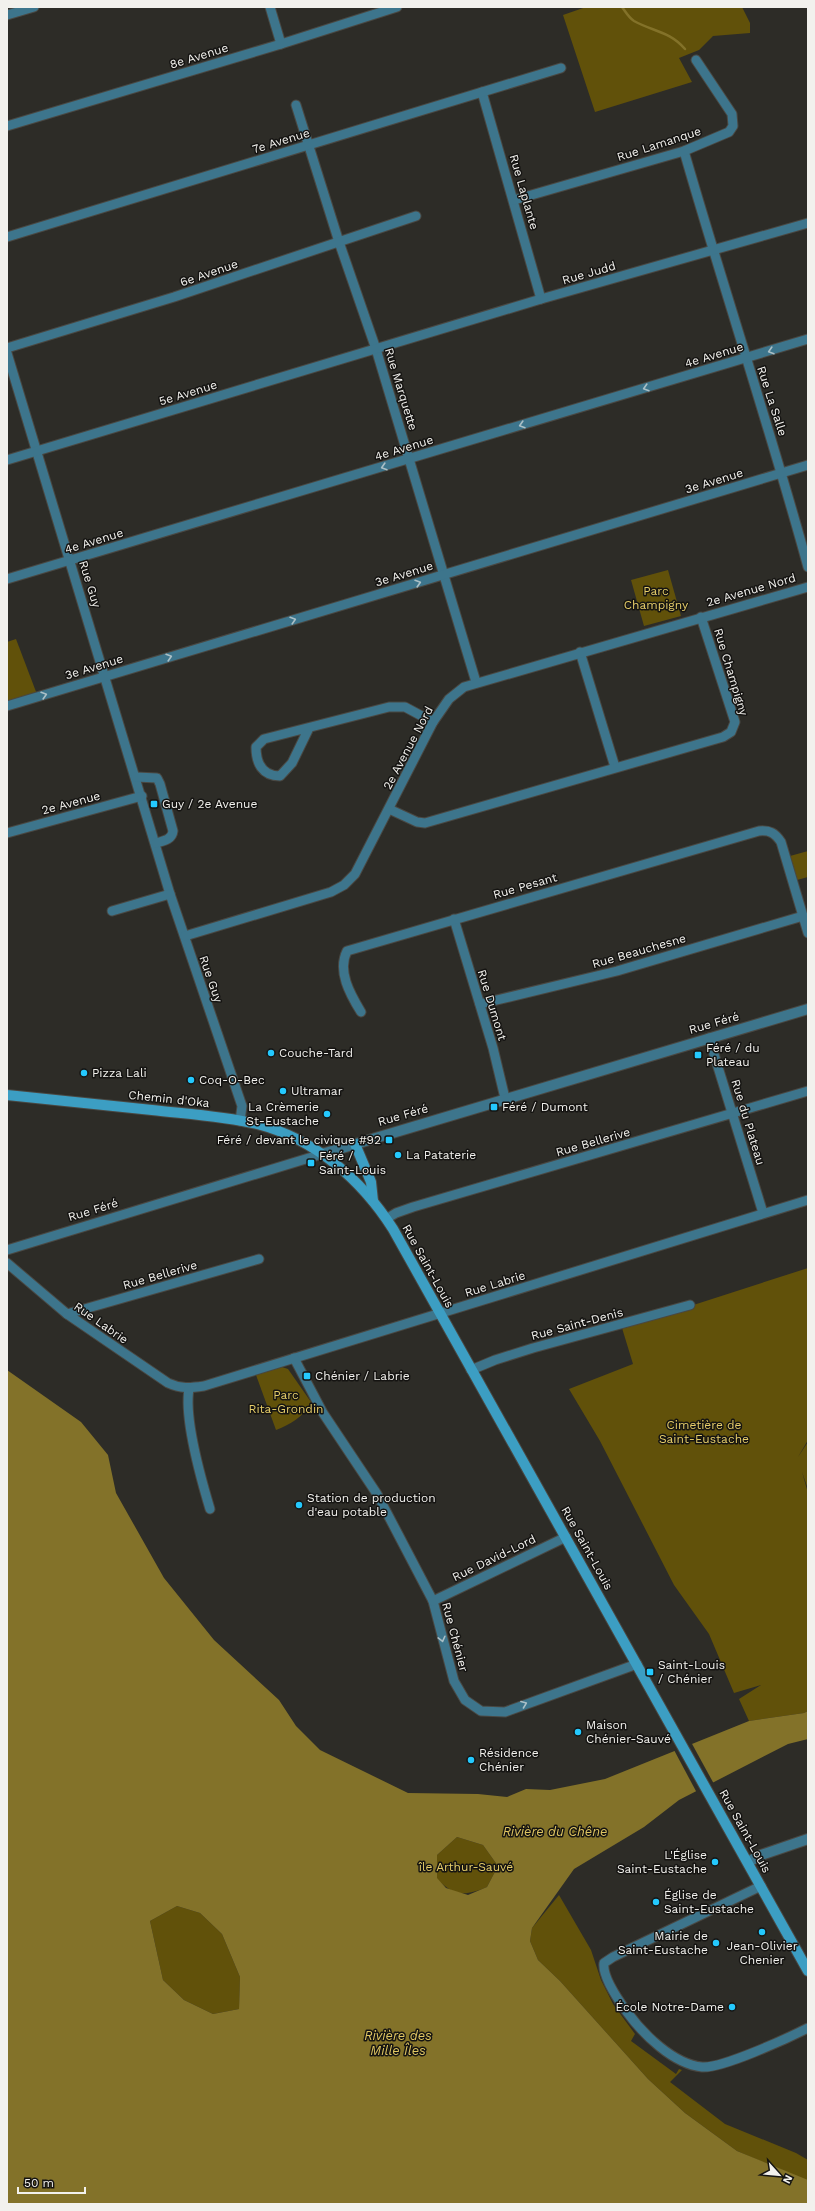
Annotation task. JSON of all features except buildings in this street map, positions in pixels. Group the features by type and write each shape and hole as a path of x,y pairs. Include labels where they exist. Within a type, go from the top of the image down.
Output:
{"main road":[{"name":"Chemin d'Oka","path":"7,1095 240,1121 284,1134 322,1154"},
{"path":"355,1144 371,1182 373,1201"},
{"name":"Rue Saint-Louis","path":"322,1154 351,1177 373,1201 386,1219 683,1745 808,1971"}],"street":[{"path":"7,15 34,7"},
{"path":"270,7 281,44"},
{"name":"8e Avenue","path":"7,126 281,44 397,7"},
{"name":"Rue Lamanque","path":"514,200 684,151 729,132 733,126 732,114 699,72 696,60"},
{"name":"7e Avenue","path":"7,237 561,68"},
{"name":"Rue Laplante","path":"482,92 541,299"},
{"name":"Rue Marquette","path":"296,105 339,242 376,348 476,682"},
{"name":"Rue La Salle","path":"684,151 745,358 782,473 808,567"},
{"name":"6e Avenue","path":"7,348 174,297 416,216"},
{"name":"Rue Judd","path":"376,348 541,299 808,223"},
{"name":"4e Avenue","path":"7,579 808,339"},
{"name":"5e Avenue","path":"7,460 376,348"},
{"name":"Rue Guy","path":"7,353 142,796 170,894 242,1106 240,1121"},
{"name":"3e Avenue","path":"7,706 808,465"},
{"name":"2e Avenue Nord","path":"184,936 331,892 344,885 355,874 433,722 449,699 464,687 476,682 808,587"},
{"name":"Rue Champigny","path":"389,809 417,822 425,823 723,736 731,732 735,727 734,714 701,617"},
{"path":"580,652 615,767"},
{"path":"309,728 292,763 280,776 270,776 263,770 256,758 256,747 264,739 389,706 405,708 433,722"},
{"path":"136,777 157,778 160,784 173,831 172,835 168,839 156,843"},
{"name":"2e Avenue","path":"7,833 142,796"},
{"name":"Rue Pesant","path":"361,1012 349,991 342,961 348,951 759,830 768,830 772,832 781,842 803,916"},
{"path":"112,911 170,894"},
{"path":"803,916 808,933"},
{"name":"Rue Beauchesne","path":"480,1004 617,971 803,916"},
{"name":"Rue Dumont","path":"454,919 480,1004 505,1098"},
{"name":"Rue Féré","path":"7,1250 505,1098 808,1009"},
{"name":"Rue du Plateau","path":"709,1038 734,1114 763,1213"},
{"name":"Rue Bellerive","path":"386,1219 396,1213 413,1207 734,1114 808,1091"},
{"name":"Rue Labrie","path":"7,1263 67,1314 168,1383 178,1388 189,1389 204,1386 808,1200"},
{"name":"Rue Bellerive","path":"67,1314 259,1259"},
{"name":"Rue Saint-Denis","path":"471,1370 527,1350 690,1305"},
{"name":"Rue Chénier","path":"294,1358 323,1413 377,1494 433,1601 454,1681 465,1700 481,1711 505,1712 558,1691 637,1664"},
{"path":"189,1389 187,1398 194,1440 210,1509"},
{"name":"Rue David-Lord","path":"433,1601 566,1537"},
{"path":"748,1862 761,1854 808,1839"},
{"path":"761,1886 606,1960 604,1970 618,1999 641,2030 663,2049 695,2066 707,2067 716,2065 765,2047 808,2028"}],"green space":[{"path":"586,7 742,7 750,23 750,33 713,36 699,50 679,58 692,82 595,112 563,15"},
{"name":"Parc Champigny","path":"668,570 681,616 644,626 631,580"},
{"path":"16,639 38,697 7,706 7,642"},
{"path":"808,851 808,877 797,880 790,856"},
{"name":"Cimetière de Saint-Eustache","path":"808,1268 808,1440 798,1457 808,1442 808,1489 802,1472 808,1493 808,1711 804,1713 749,1721 739,1699 761,1685 734,1693 709,1634 674,1585 600,1441 569,1389 633,1364 622,1328"},
{"name":"Parc Rita-Grondin","path":"282,1367 288,1369 311,1402 301,1416 276,1430 256,1375"},
{"name":"île Arthur-Sauvé","path":"457,1837 483,1845 498,1866 487,1887 472,1892 460,1893 449,1889 437,1879 437,1855"},
{"path":"559,1895 591,1950 601,1980 613,2004 635,2034 631,2041 676,2074 679,2069 682,2070 670,2082 725,2124 796,2153 808,2160 808,2181 737,2151 685,2113 648,2079 560,1981 538,1960 530,1941 532,1928"},
{"path":"177,1906 200,1913 222,1934 240,1977 239,2009 213,2014 184,2000 163,1980 150,1921"}],"water":[{"name":"Rivière des Mille Îles","path":"7,1370 81,1422 108,1455 116,1493 164,1578 214,1640 279,1700 296,1726 320,1750 408,1793 478,1794 507,1797 526,1789 550,1790 605,1779 749,1721 804,1713 808,1711 808,1739 788,1744 679,1800 644,1827 574,1869 532,1928 530,1941 538,1960 560,1981 648,2079 685,2113 737,2151 808,2180 808,2204 7,2204","holes":["457,1837 483,1845 498,1866 487,1887 468,1895 446,1888 437,1878 437,1855","177,1906 200,1913 222,1934 240,1977 239,2009 213,2014 184,2000 163,1980 150,1921"]}],"pier":[{"path":"691,1742 714,1784 697,1793 674,1750"}],"waterway":[{"path":"622,7 634,21 667,35 685,49"}],"place":[{"name":"Guy / 2e Avenue","path":"154,804"},
{"name":"Couche-Tard","path":"271,1053"},
{"name":"Féré / du Plateau","path":"698,1055"},
{"name":"Pizza Lali","path":"84,1073"},
{"name":"Coq-O-Bec","path":"191,1080"},
{"name":"Ultramar","path":"283,1091"},
{"name":"Féré / Dumont","path":"494,1107"},
{"name":"La Crèmerie St-Eustache","path":"327,1114"},
{"name":"Féré / devant le civique #92","path":"389,1140"},
{"name":"La Pataterie","path":"398,1155"},
{"name":"Féré / Saint-Louis","path":"311,1163"},
{"name":"Chénier / Labrie","path":"307,1376"},
{"name":"Station de production d'eau potable","path":"299,1505"},
{"name":"Saint-Louis / Chénier","path":"650,1672"},
{"name":"Maison Chénier-Sauvé","path":"578,1732"},
{"name":"Résidence Chénier","path":"471,1760"},
{"name":"L'Église Saint-Eustache","path":"715,1862"},
{"name":"Église de Saint-Eustache","path":"656,1902"},
{"name":"Jean-Olivier Chenier","path":"762,1932"},
{"name":"Mairie de Saint-Eustache","path":"716,1943"},
{"name":"École Notre-Dame","path":"732,2007"}],"water label":[{"name":"Rivière du Chêne","path":"555,1831"}]}
